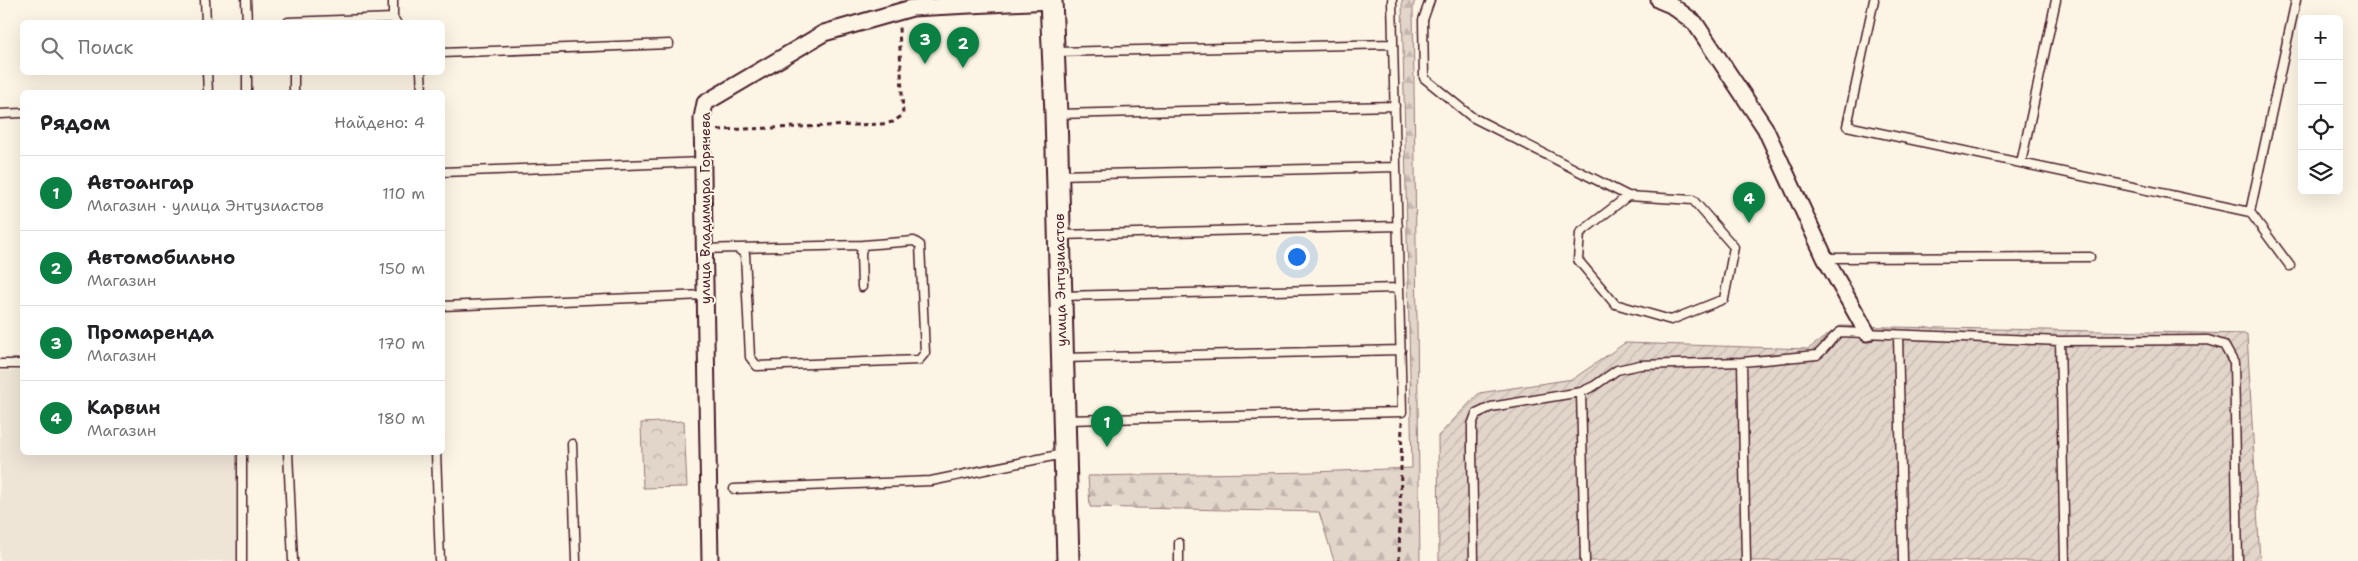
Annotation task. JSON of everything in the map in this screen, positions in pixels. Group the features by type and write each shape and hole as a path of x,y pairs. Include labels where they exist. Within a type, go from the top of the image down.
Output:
{"main road":[{"name":"улица Энтузиастов","path":"1051,1 1058,175 1058,235 1068,561"}],"street":[{"path":"1659,0 1671,5 1695,23 1765,128 1825,258 1866,332"},
{"name":"улица Владимира Горячева","path":"710,561 702,130 705,103 824,33 907,6 1051,1"}],"lane":[{"path":"205,0 206,20"},
{"path":"246,0 246,20"},
{"path":"393,0 395,20"},
{"path":"1064,420 1402,412 1392,0"},
{"path":"1430,0 1423,20 1424,78 1472,117 1628,196 1692,200 1734,247 1724,299 1671,320 1615,304 1578,260 1580,233 1628,196"},
{"path":"1874,0 1847,126 2250,212 2290,266"},
{"path":"2021,163 2056,0"},
{"path":"2250,212 2296,0"},
{"path":"445,53 669,44"},
{"path":"1054,52 1393,44"},
{"path":"207,75 208,90"},
{"path":"247,75 247,90"},
{"path":"294,75 294,90"},
{"path":"421,75 422,90"},
{"path":"1056,114 1395,106"},
{"path":"0,114 20,113"},
{"path":"445,172 703,162"},
{"path":"1058,175 1396,167"},
{"path":"1058,235 1398,226"},
{"path":"704,248 864,245 914,241 920,245 925,353 919,360 757,366 750,357 746,254 738,248"},
{"path":"862,286 860,253 864,245"},
{"path":"1825,258 2090,257"},
{"path":"1060,296 1399,288"},
{"path":"445,306 705,295"},
{"path":"1474,561 1472,425 1476,414 1491,407 1581,392 1594,386 1616,370 1640,365 1742,362 1817,355 1840,332 1866,332 2060,341 2208,340 2224,345 2234,363 2238,561"},
{"path":"1898,334 1903,561"},
{"path":"2060,341 2065,561"},
{"path":"1062,358 1401,350"},
{"path":"1742,362 1746,561"},
{"path":"0,364 20,364"},
{"path":"1581,392 1585,561"},
{"path":"572,444 576,561"},
{"path":"734,489 931,481 1065,454"},
{"path":"242,455 242,561"},
{"path":"288,455 293,561"},
{"path":"436,455 440,561"},
{"path":"1178,543 1179,561"}],"path":[{"path":"702,130 882,124 893,122 903,115 907,6"},
{"path":"1399,561 1402,412"}],"shaded area":[{"path":"0,371 20,371 20,455 236,455 239,561 0,561"}],"green space":[{"path":"1402,0 1415,0 1413,7 1420,561 1334,561 1319,512 1090,507 1088,476 1313,472 1412,468"},
{"path":"1840,326 2247,334 2260,561 1439,561 1438,436 1479,393 1573,379 1625,343 1808,349"},
{"path":"684,421 687,487 643,488 641,423"}],"place":[{"name":"Промаренда","path":"925,64"},
{"name":"Автомобильно","path":"963,68"},
{"name":"Карвин","path":"1749,223"},
{"name":"Автоангар","path":"1107,447"}]}
